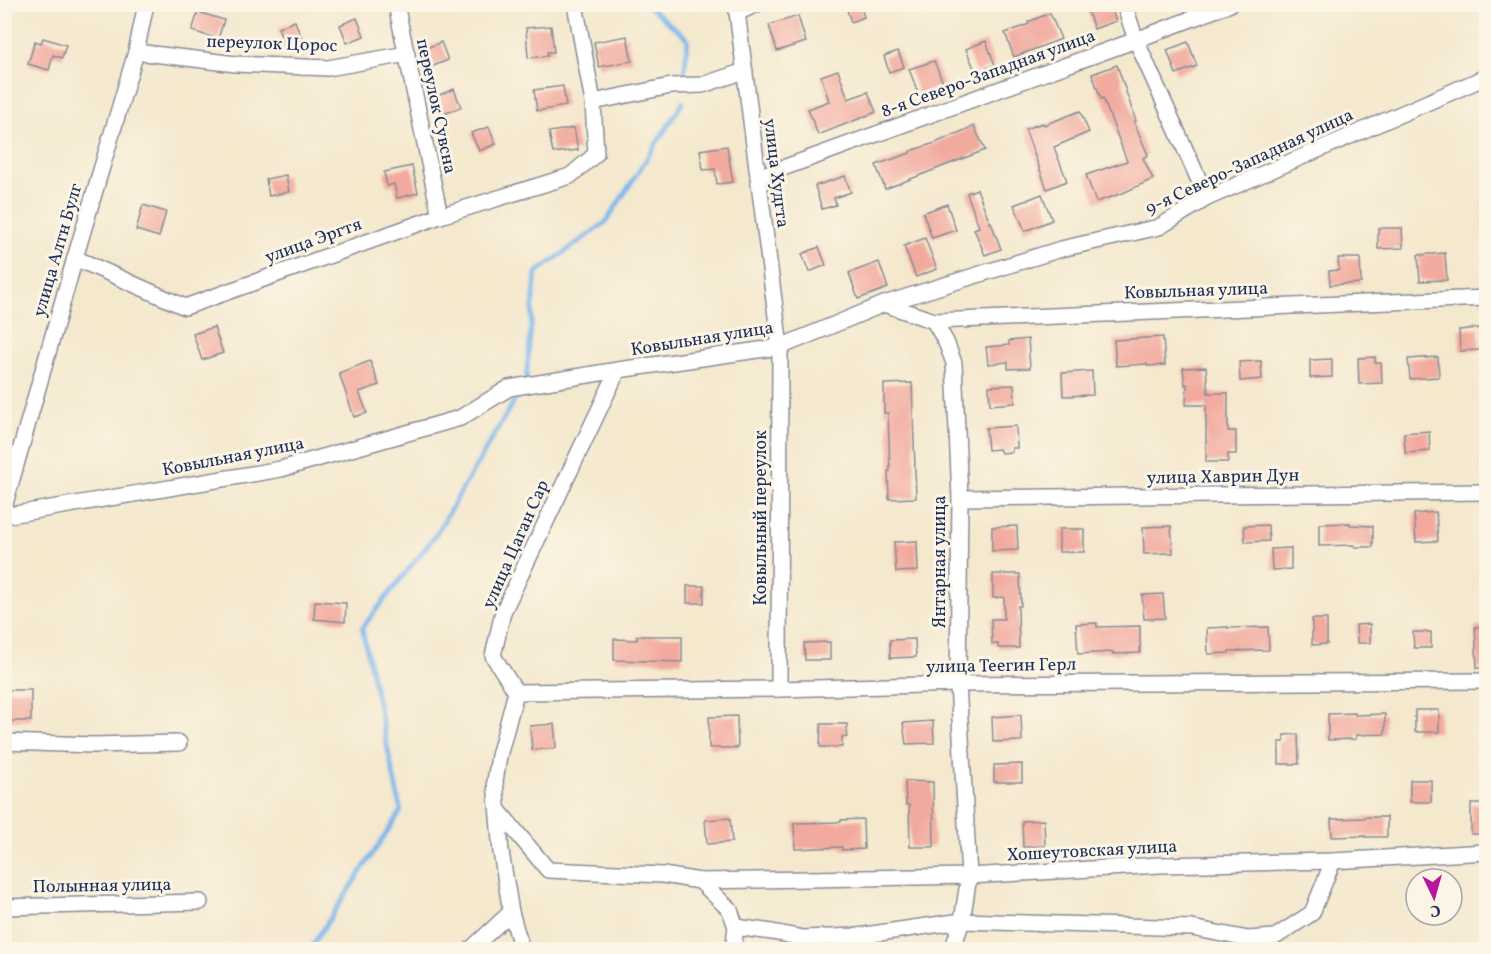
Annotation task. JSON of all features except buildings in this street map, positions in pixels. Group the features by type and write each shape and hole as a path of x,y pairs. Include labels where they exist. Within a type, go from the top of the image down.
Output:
{"street":[{"name":"улица Алтн Булг","path":"4,507 136,52 146,4"},
{"name":"переулок Сувсна","path":"396,4 440,216"},
{"path":"575,4 593,102 671,86 702,85 745,71"},
{"path":"737,8 757,4"},
{"path":"1124,4 1136,40 1207,198"},
{"name":"8-я Северо-Западная улица","path":"758,177 1230,4"},
{"name":"улица Худгта","path":"737,8 780,347"},
{"name":"переулок Цорос","path":"136,52 236,64 328,68 407,54"},
{"name":"9-я Северо-Западная улица","path":"884,304 1061,249 1160,227 1207,198 1486,77"},
{"name":"улица Эргтя","path":"75,258 185,307 440,216 570,176 596,154 593,102"},
{"name":"Ковыльная улица","path":"4,516 281,469 460,418 509,388 780,347 884,304 934,321 1486,298"},
{"name":"Янтарная улица","path":"934,321 946,342 954,363 960,498 958,684 969,876 962,921 952,950"},
{"name":"Ковыльный переулок","path":"779,689 780,347"},
{"name":"улица Цаган Сар","path":"516,692 493,656 503,612 618,370"},
{"name":"улица Хаврин Дун","path":"960,498 1486,492"},
{"name":"улица Теегин Герл","path":"516,692 958,684 1486,681"},
{"path":"516,692 499,756 495,781 501,852 511,912 522,950"},
{"path":"4,742 93,745 179,743"},
{"name":"Хошеутовская улица","path":"498,810 548,870 663,875 700,881 969,876 1160,865 1333,861 1486,852"},
{"path":"736,927 803,938 858,936 962,921 1192,928 1248,939 1275,937 1312,913 1333,861"},
{"path":"700,881 730,910 736,927 733,950"},
{"name":"Полынная улица","path":"4,907 200,902"},
{"path":"470,950 511,912"}],"waterway":[{"path":"646,4 688,39 684,74"},
{"path":"526,381 536,273 606,222 683,102"},
{"path":"309,950 401,811 362,628 435,536 518,394"}]}
